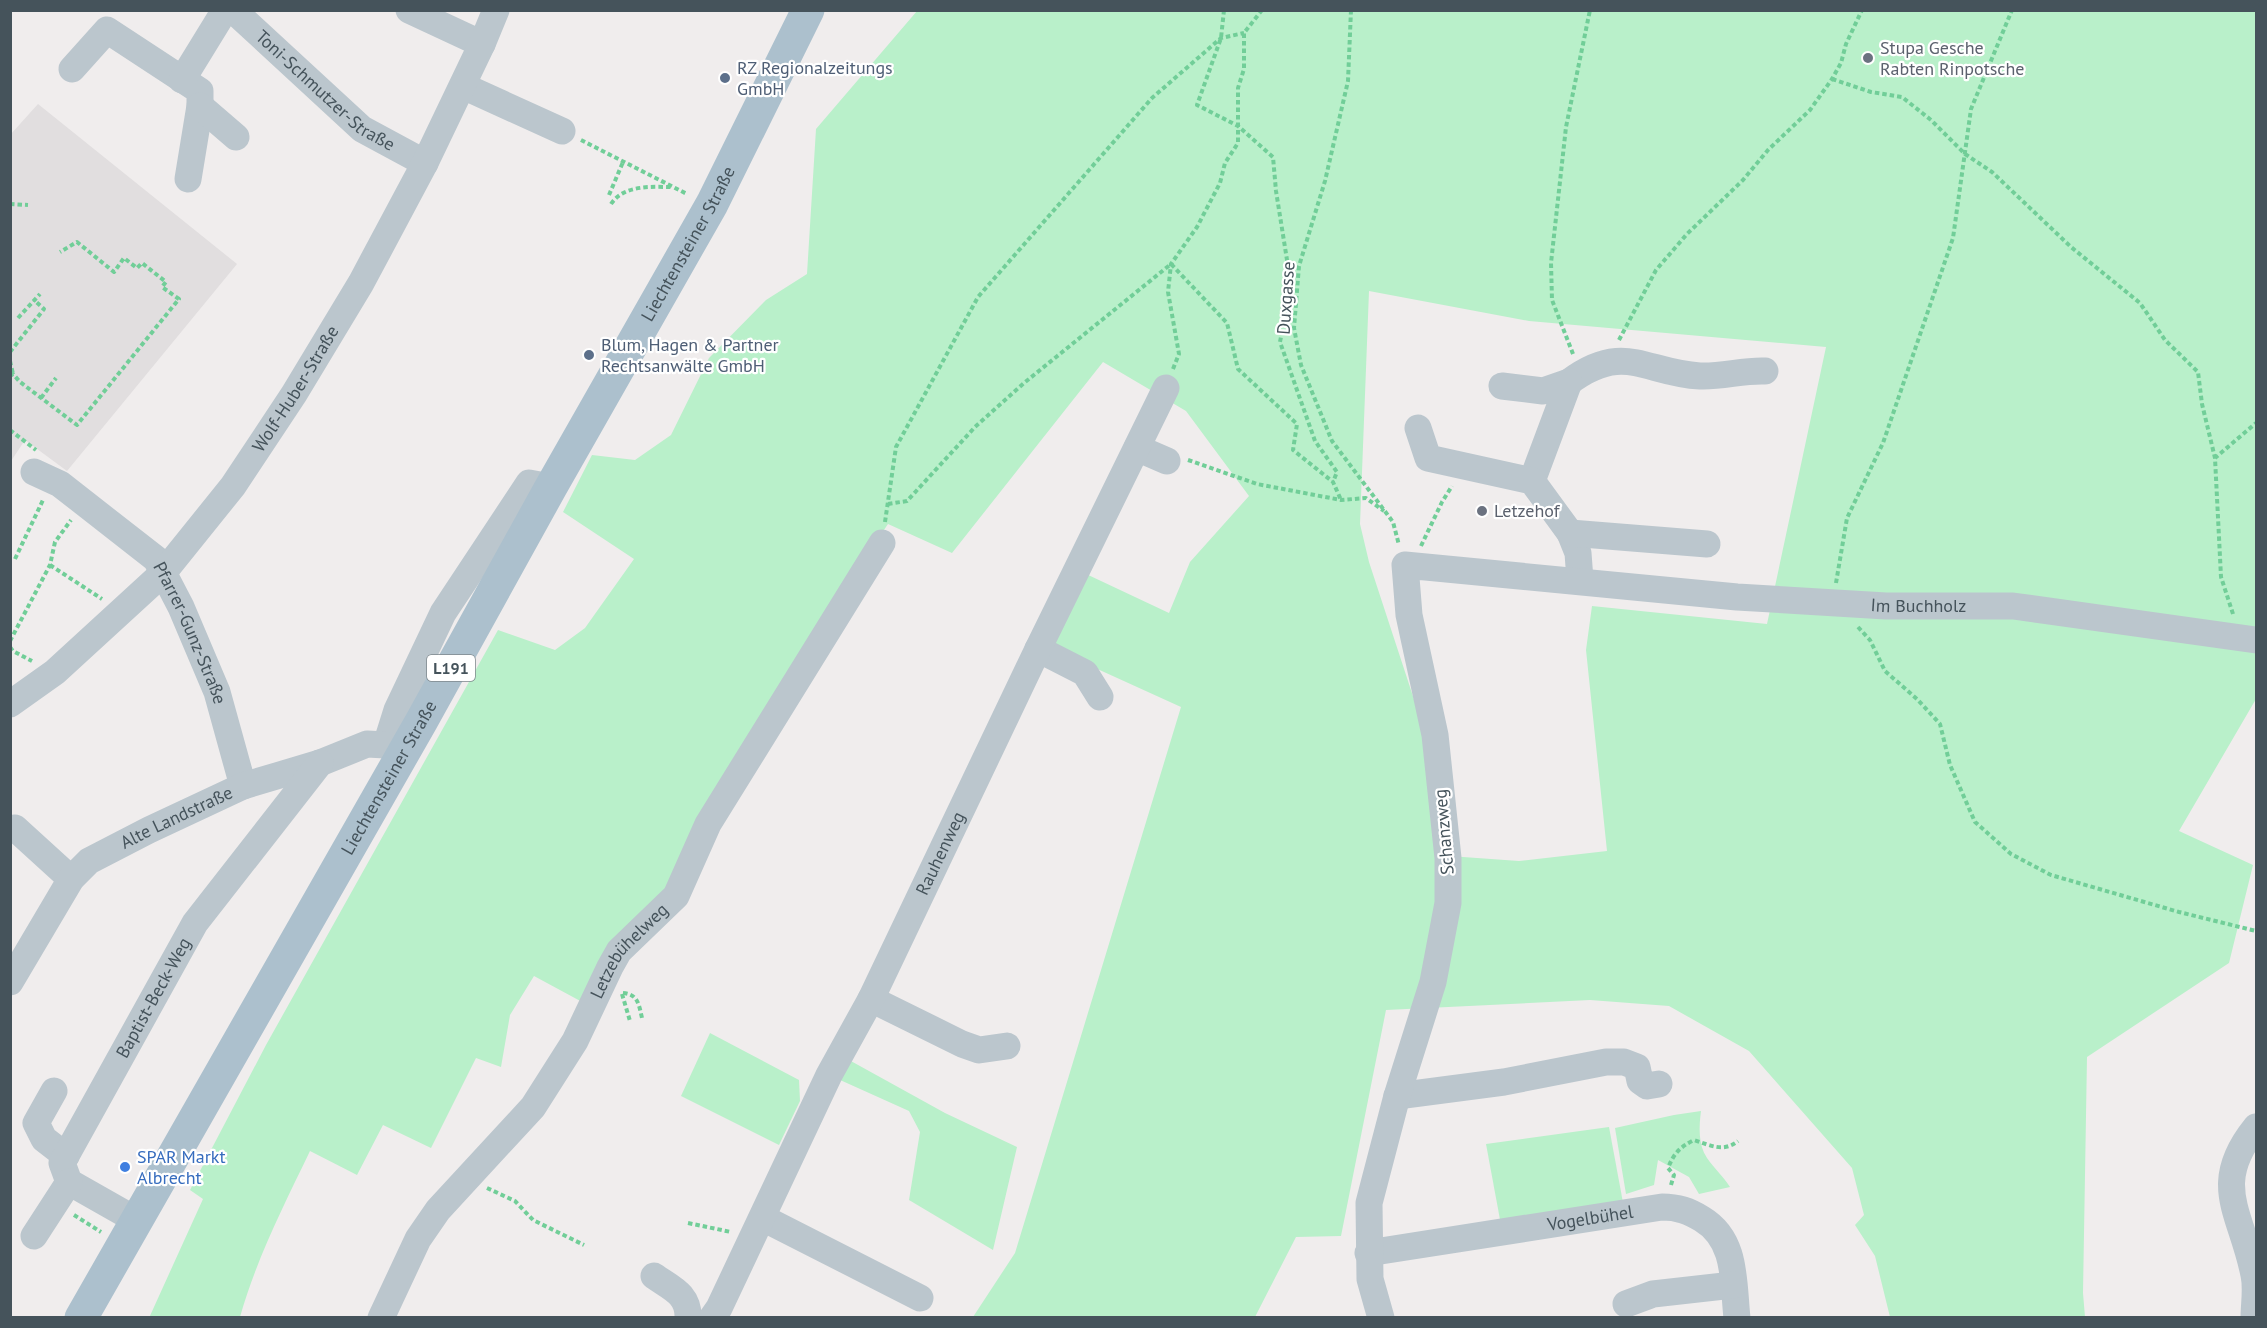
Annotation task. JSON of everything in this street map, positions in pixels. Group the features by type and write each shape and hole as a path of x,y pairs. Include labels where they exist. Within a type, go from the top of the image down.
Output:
{"main road":[{"name":"Liechtensteiner Straße","path":"81,1317 130,1232 394,749 551,487 712,204 808,10"}],"street":[{"path":"182,80 225,10"},
{"name":"Toni-Schmutzer-Straße","path":"233,10 362,129 425,162"},
{"path":"409,10 482,45"},
{"name":"Wolf-Huber-Straße","path":"10,704 55,672 163,573 234,486 362,283 463,86 496,10"},
{"path":"72,69 107,30 200,91 201,106 188,179"},
{"path":"463,86 562,131"},
{"path":"201,106 236,136"},
{"path":"1502,386 1543,391 1569,382 1587,368 1608,362 1637,361 1675,372 1701,376 1746,370 1765,371"},
{"path":"1532,481 1569,382"},
{"name":"Rauhenweg","path":"712,1317 719,1308 758,1228 829,1075 871,999 1166,388"},
{"path":"1418,428 1428,458 1532,481 1570,532 1578,553 1580,580"},
{"path":"1137,448 1167,461"},
{"name":"Pfarrer-Gunz-Straße","path":"43,476 84,502 156,559 181,607 217,692 243,786"},
{"path":"1570,532 1707,544"},
{"name":"Letzebühelweg","path":"381,1317 418,1239 440,1207 532,1107 575,1041 620,951 676,896 708,824 882,543"},
{"name":"Im Buchholz","path":"1411,565 1737,597 1886,606 2013,606 2248,639"},
{"name":"Schanzweg","path":"1381,1317 1370,1279 1369,1203 1397,1096 1433,982 1448,903 1448,858 1435,735 1409,615 1411,565"},
{"path":"1038,649 1085,673 1100,697"},
{"name":"Alte Landstraße","path":"10,982 71,879 89,861 243,786 320,764 367,744 394,749"},
{"name":"Baptist-Beck-Weg","path":"34,1236 195,924 320,764"},
{"path":"15,828 71,879"},
{"path":"871,999 962,1044 979,1050 1007,1046"},
{"path":"1397,1096 1504,1082 1606,1062 1624,1062 1637,1067 1640,1081 1647,1086 1659,1084"},
{"path":"54,1091 36,1123 44,1139 68,1169 130,1232"},
{"path":"2254,1317 2255,1280 2231,1194 2231,1178 2234,1162 2256,1127"},
{"name":"Vogelbühel","path":"1368,1253 1662,1207 1678,1208 1700,1217 1721,1234 1727,1246 1737,1317"},
{"path":"758,1228 920,1298"},
{"path":"654,1276 684,1296 688,1307 688,1317"},
{"path":"1626,1304 1653,1294 1733,1285"}],"path":[{"path":"1224,10 1221,38 1197,105 1238,126 1274,157 1276,191 1291,285 1281,342 1315,441 1337,472 1333,482"},
{"path":"888,504 907,501 975,427 1024,383 1171,264 1197,227 1220,183 1225,163 1238,143 1238,88 1244,69 1244,33 1262,10"},
{"name":"Duxgasse","path":"1351,10 1348,81 1326,182 1299,266 1294,328 1301,365 1332,441 1386,511 1411,565"},
{"path":"1569,382 1576,362 1552,300 1551,263 1566,127 1590,10"},
{"path":"1608,362 1656,270 1687,234 1810,110 1832,79 1862,10"},
{"path":"2012,10 1971,109 1953,238 1882,443 1847,518 1836,585 1842,603 1856,625 1870,640 1885,671 1917,699 1940,724 1950,765 1975,822 2011,854 2050,875 2178,912 2256,931"},
{"path":"882,543 896,447 978,297 1152,98 1221,38 1244,33"},
{"path":"1832,79 1871,92 1902,97 1931,120 1965,154 1992,172 2071,246 2140,303 2164,340 2198,372 2202,404 2215,458 2221,578 2232,609 2248,639"},
{"path":"562,131 687,194"},
{"path":"609,195 623,162"},
{"path":"611,204 622,194 636,188 674,187"},
{"path":"10,204 28,205"},
{"path":"10,361 12,375 77,425 179,299 162,287 166,282 142,263 137,268 124,258 114,272 77,242 60,252"},
{"path":"1171,264 1227,323 1238,369 1297,424 1293,450 1333,482 1341,500"},
{"path":"1166,388 1179,354 1168,292 1171,264"},
{"path":"18,318 40,294"},
{"path":"10,352 44,309 34,300"},
{"path":"19,380 23,375"},
{"path":"41,398 56,378"},
{"path":"2215,458 2256,423"},
{"path":"1167,461 1189,460 1257,484 1341,500 1366,498 1381,510 1386,511"},
{"path":"1411,565 1442,502 1456,480 1476,468"},
{"path":"15,559 43,476"},
{"path":"10,641 50,565 55,542 84,502"},
{"path":"50,565 95,592 119,614"},
{"path":"622,993 630,994 637,999 642,1018"},
{"path":"1671,1185 1674,1175 1668,1168 1677,1150 1685,1144 1694,1140 1710,1147 1723,1148 1738,1141"},
{"path":"466,1179 515,1201 533,1220 584,1245"},
{"path":"72,1214 130,1232"},
{"path":"688,1223 758,1228"}],"shaded area":[{"path":"38,104 237,264 67,471 25,440 11,461 11,134"}],"green space":[{"path":"917,11 2256,11 2256,699 2179,831 2253,865 2229,963 2087,1057 2083,1293 2085,1317 1890,1317 1875,1256 1855,1225 1864,1215 1852,1168 1749,1051 1669,1006 1590,1000 1386,1010 1341,1236 1296,1237 1255,1317 973,1317 1015,1253 1181,707 1049,647 1084,573 1169,613 1190,562 1249,496 1186,411 1103,362 952,553 888,524 853,576 669,889 584,1003 534,976 510,1015 501,1067 476,1058 431,1148 383,1125 357,1175 310,1151 262,1254 240,1317 149,1318 203,1199 190,1190 266,1045 498,630 555,650 585,628 634,559 563,512 592,455 635,460 671,435 709,358 766,300 807,274 816,129","holes":["1369,291 1529,321 1826,347 1767,624 1592,606 1586,650 1607,851 1519,861 1449,856 1427,739 1369,562 1360,524"]},
{"path":"710,1033 799,1080 800,1101 779,1145 681,1096"},
{"path":"840,1055 945,1113 1017,1147 993,1250 909,1200 920,1132 909,1111 829,1075"},
{"path":"1701,1111 1700,1135 1704,1153 1730,1187 1699,1194 1689,1177 1658,1160 1654,1185 1626,1194 1615,1128"},
{"path":"1609,1127 1624,1208 1501,1225 1486,1144"}],"place":[{"name":"Stupa Gesche Rabten Rinpotsche","path":"1868,58"},
{"name":"RZ Regionalzeitungs GmbH","path":"725,78"},
{"name":"Blum, Hagen & Partner Rechtsanwälte GmbH","path":"589,355"},
{"name":"Letzehof","path":"1482,511"},
{"name":"SPAR Markt Albrecht","path":"125,1167"}]}
